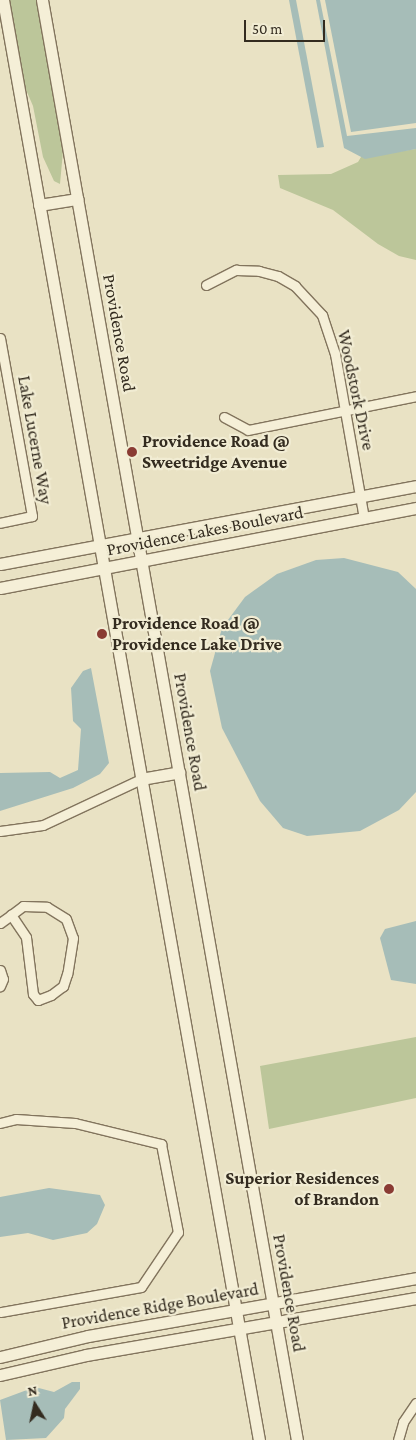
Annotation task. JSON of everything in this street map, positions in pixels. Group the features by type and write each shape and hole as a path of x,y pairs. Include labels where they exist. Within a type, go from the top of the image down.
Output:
{"main road":[{"path":"3,0 259,1440"},
{"name":"Providence Road","path":"42,0 298,1440"},
{"path":"39,205 78,199"},
{"name":"Providence Lakes Boulevard","path":"0,564 416,486"},
{"name":"Providence Lakes Boulevard","path":"0,588 416,508"},
{"path":"141,779 179,772"},
{"name":"Providence Ridge Boulevard","path":"0,1357 71,1339 416,1278"},
{"name":"Providence Ridge Boulevard","path":"0,1375 58,1360 416,1298"}],"street":[{"name":"Woodstork Drive","path":"206,285 236,270 272,274 295,286 322,315 330,334 346,412 364,518"},
{"name":"Lake Lucerne Way","path":"0,338 32,516 0,523"},
{"path":"224,417 248,430 346,412 416,396"},
{"path":"0,831 43,825 141,779"},
{"path":"0,923 23,906 47,907 66,919 73,938 67,974 63,986 43,1000 38,1000 33,994 26,937 11,915"},
{"path":"0,970 3,979 0,986"},
{"path":"0,1123 16,1118 75,1122 161,1144 178,1232 141,1287 0,1312"},
{"path":"398,1440 403,1422 416,1403"}],"green space":[{"path":"8,0 36,0 63,151 60,184 54,181 43,157 33,106 24,85"},
{"path":"416,149 416,260 399,256 378,244 333,210 280,188 278,175 331,174 358,162 361,157"},
{"path":"416,1037 416,1098 269,1129 260,1066"}],"water":[{"path":"289,0 296,0 324,147 317,148"},
{"path":"316,0 320,0 347,136 416,128 416,149 365,159 344,148"},
{"path":"325,0 416,0 416,123 351,132"},
{"path":"344,558 398,572 416,589 416,792 399,810 360,831 307,836 283,828 260,801 222,728 210,671 222,628 245,597 277,574 316,560"},
{"path":"91,668 109,763 100,774 73,788 0,811 0,773 50,772 60,778 78,770 81,729 73,721 71,688 83,671"},
{"path":"416,921 416,984 391,980 380,938 385,929"},
{"path":"49,1188 100,1195 105,1205 97,1224 87,1233 53,1240 28,1233 0,1237 0,1197"},
{"path":"72,1382 80,1382 80,1389 65,1409 64,1418 46,1438 6,1440 0,1400 35,1387 54,1392"}],"place":[{"name":"Providence Road @ Sweetridge Avenue","path":"132,452"},
{"name":"Providence Road @ Providence Lake Drive","path":"102,634"},
{"name":"Superior Residences of Brandon","path":"389,1189"}]}
